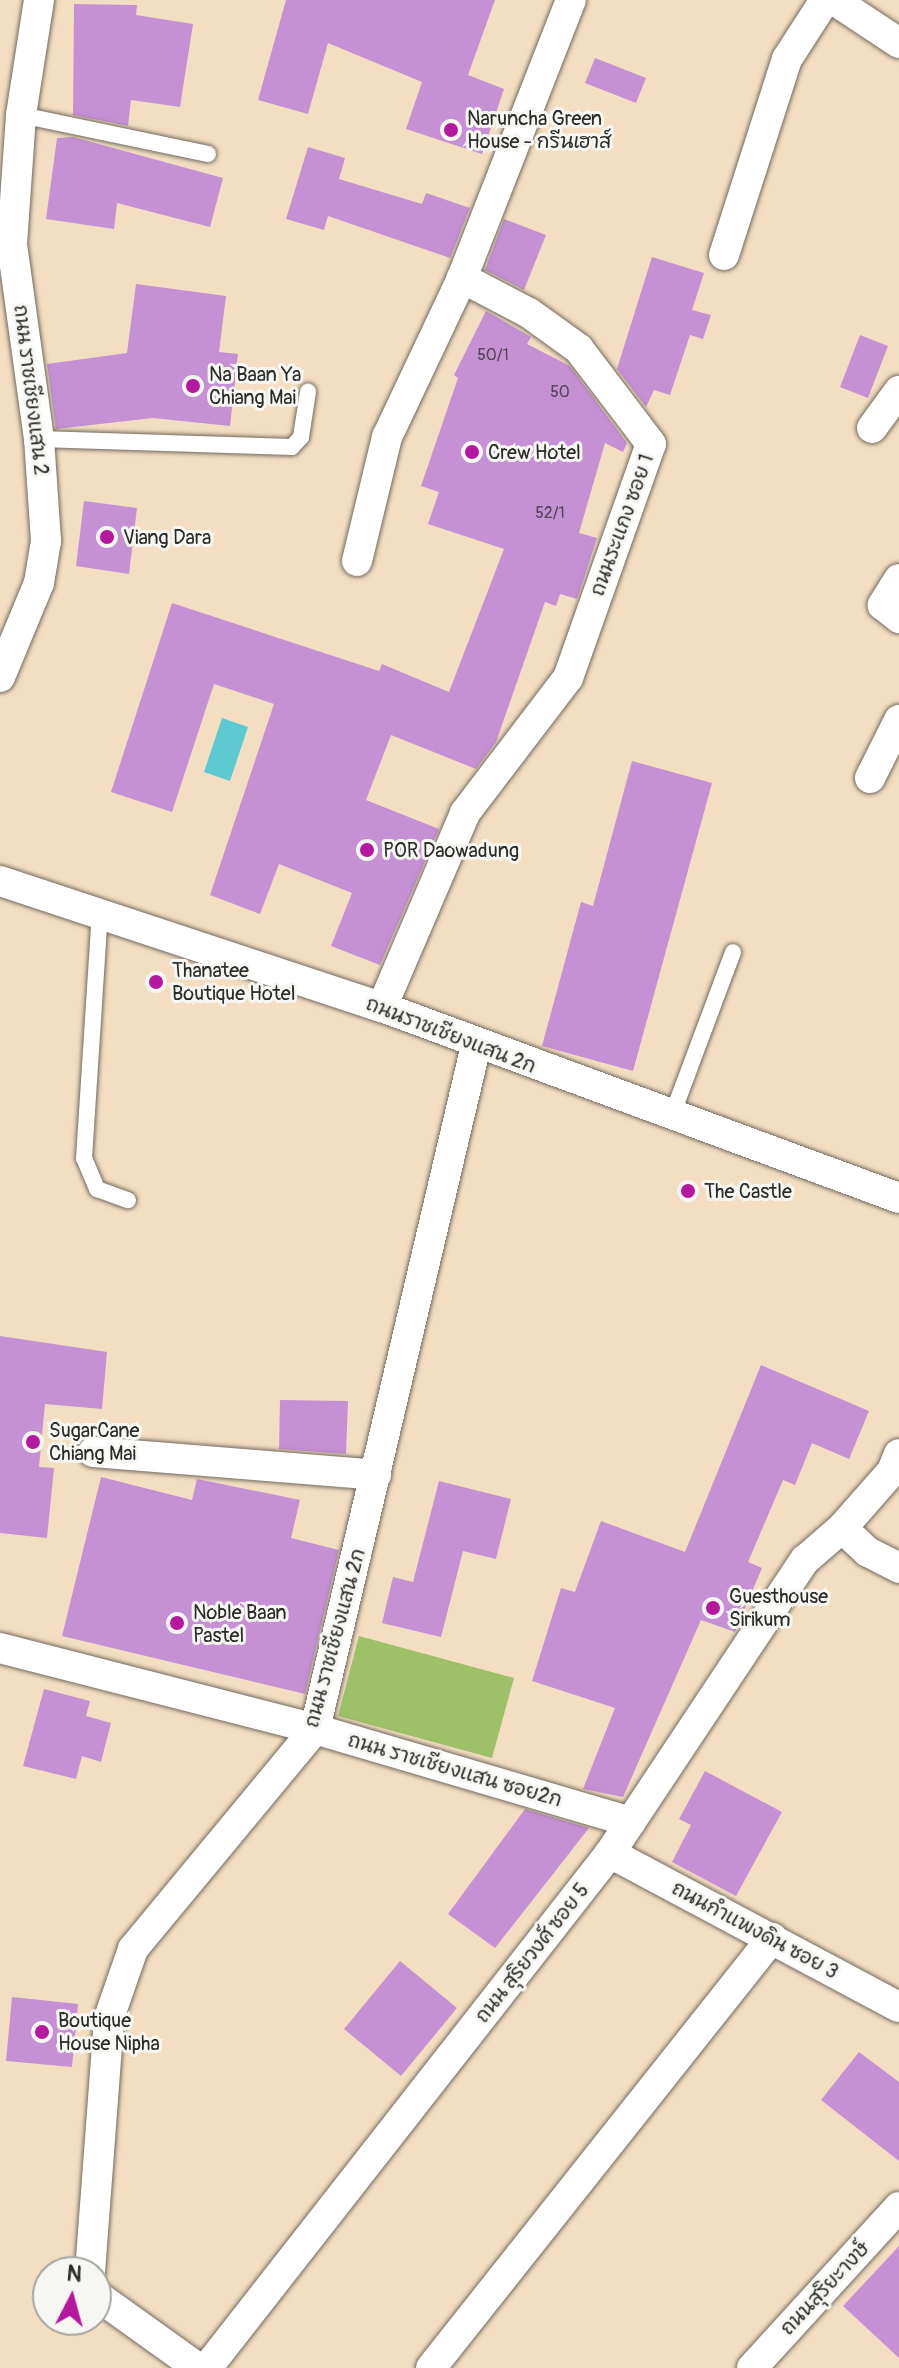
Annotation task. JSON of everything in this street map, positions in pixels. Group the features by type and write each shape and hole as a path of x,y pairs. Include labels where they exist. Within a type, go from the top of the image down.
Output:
{"street":[{"name":"ถนน ราชเชียงแสน 2","path":"0,677 39,583 46,541 39,439 6,245 11,115 39,0"},
{"path":"357,561 387,437 462,278 571,0"},
{"path":"724,255 787,59 825,0"},
{"path":"834,0 899,43"},
{"name":"ถนนระแกง ซอย 1","path":"382,1007 465,813 568,678 651,444 579,349 529,313 462,278"},
{"path":"872,428 899,391"},
{"path":"899,579 883,605 899,618"},
{"path":"870,778 899,720"},
{"name":"ถนนราชเชียงแสน 2ก","path":"0,881 100,911 382,1007 671,1118 899,1198"},
{"name":"ถนน ราชเชียงแสน 2ก","path":"91,2256 109,2018 133,1949 315,1729 476,1045"},
{"path":"93,1452 376,1475"},
{"name":"ถนน สุริยวงศ์ ซอย 5","path":"207,2368 610,1853 805,1560 842,1528 892,1471 899,1454"},
{"path":"842,1528 868,1552 899,1568"},
{"name":"ถนน ราชเชียงแสน ซอย2ก","path":"0,1648 315,1729 631,1822"},
{"name":"ถนนกำแพงดิน ซอย 3","path":"610,1853 899,2007"},
{"path":"431,2368 772,1938"},
{"name":"ถนนสุริยะางษ์","path":"752,2368 899,2207"},
{"path":"112,2306 198,2368"}],"lane":[{"path":"11,115 208,154"},
{"path":"39,439 292,447 301,437 308,392"},
{"path":"100,911 84,1158 97,1189 128,1200"},
{"path":"671,1118 733,952"}],"green space":[{"path":"359,1636 514,1678 492,1758 338,1716"}],"water":[{"path":"222,718 248,727 230,781 204,772"}],"building":[{"path":"286,0 495,0 468,75 504,89 482,154 406,129 422,82 328,43 308,114 258,100"},
{"path":"74,4 137,5 136,15 193,24 180,107 131,100 128,126 73,115"},
{"path":"595,58 646,78 636,103 585,83"},
{"path":"73,137 223,178 210,227 117,203 114,229 46,219 57,138"},
{"path":"308,147 345,158 339,179 422,204 426,193 470,208 450,258 328,216 324,230 286,219"},
{"path":"504,219 546,235 524,290 485,270"},
{"path":"652,257 704,273 692,310 711,315 703,339 690,335 670,395 654,390 646,407 617,369"},
{"path":"136,284 226,296 219,352 238,354 230,426 153,418 56,429 47,364 127,353"},
{"path":"486,311 531,337 527,344 570,366 627,443 623,452 605,443 579,533 597,538 577,599 560,594 556,606 545,602 496,742 476,769 391,735 366,800 439,829 380,965 331,946 352,893 279,864 260,914 210,895 274,704 214,684 172,812 111,792 172,603 379,671 382,664 449,692 504,549 428,524 439,492 421,486 458,378 454,375"},
{"path":"860,335 888,346 868,398 840,387"},
{"name":"Viang Dara","path":"84,501 137,508 129,574 76,566"},
{"path":"632,761 712,783 633,1071 542,1046 581,902 593,906"},
{"name":"SugarCane Chiang Mai","path":"0,1336 107,1352 102,1409 45,1404 39,1467 54,1468 47,1538 0,1533"},
{"path":"761,1365 869,1411 849,1459 812,1443 795,1485 783,1480 748,1562 762,1568 735,1632 701,1620 623,1797 583,1789 615,1708 532,1681 561,1588 575,1592 601,1521 685,1552"},
{"path":"280,1400 348,1401 346,1454 279,1449"},
{"path":"101,1477 192,1500 197,1479 300,1500 291,1538 339,1550 305,1694 62,1636"},
{"path":"439,1481 511,1499 496,1559 463,1551 441,1637 382,1623 393,1577 413,1582"},
{"path":"44,1689 90,1701 86,1716 111,1723 101,1762 82,1756 76,1779 23,1766"},
{"path":"705,1771 782,1812 736,1896 672,1862 691,1825 679,1819"},
{"path":"525,1809 589,1828 495,1948 448,1914"},
{"path":"400,1961 457,2008 401,2076 344,2029"},
{"name":"Boutique House Nipha","path":"12,1997 78,2004 72,2067 6,2061"},
{"path":"859,2052 899,2082 899,2161 821,2100"},
{"path":"899,2246 899,2358 843,2306"}],"place":[{"name":"Naruncha Green House - กรีนเฮาส์","path":"451,130"},
{"name":"Na Baan Ya Chiang Mai","path":"193,386"},
{"name":"Crew Hotel","path":"472,452"},
{"name":"Viang Dara","path":"107,537"},
{"name":"POR Daowadung","path":"367,850"},
{"name":"Thanatee Boutique Hotel","path":"156,982"},
{"name":"The Castle","path":"688,1191"},
{"name":"SugarCane Chiang Mai","path":"33,1442"},
{"name":"Guesthouse Sirikum","path":"713,1608"},
{"name":"Noble Baan Pastel","path":"177,1623"},
{"name":"Boutique House Nipha","path":"42,2032"}]}
